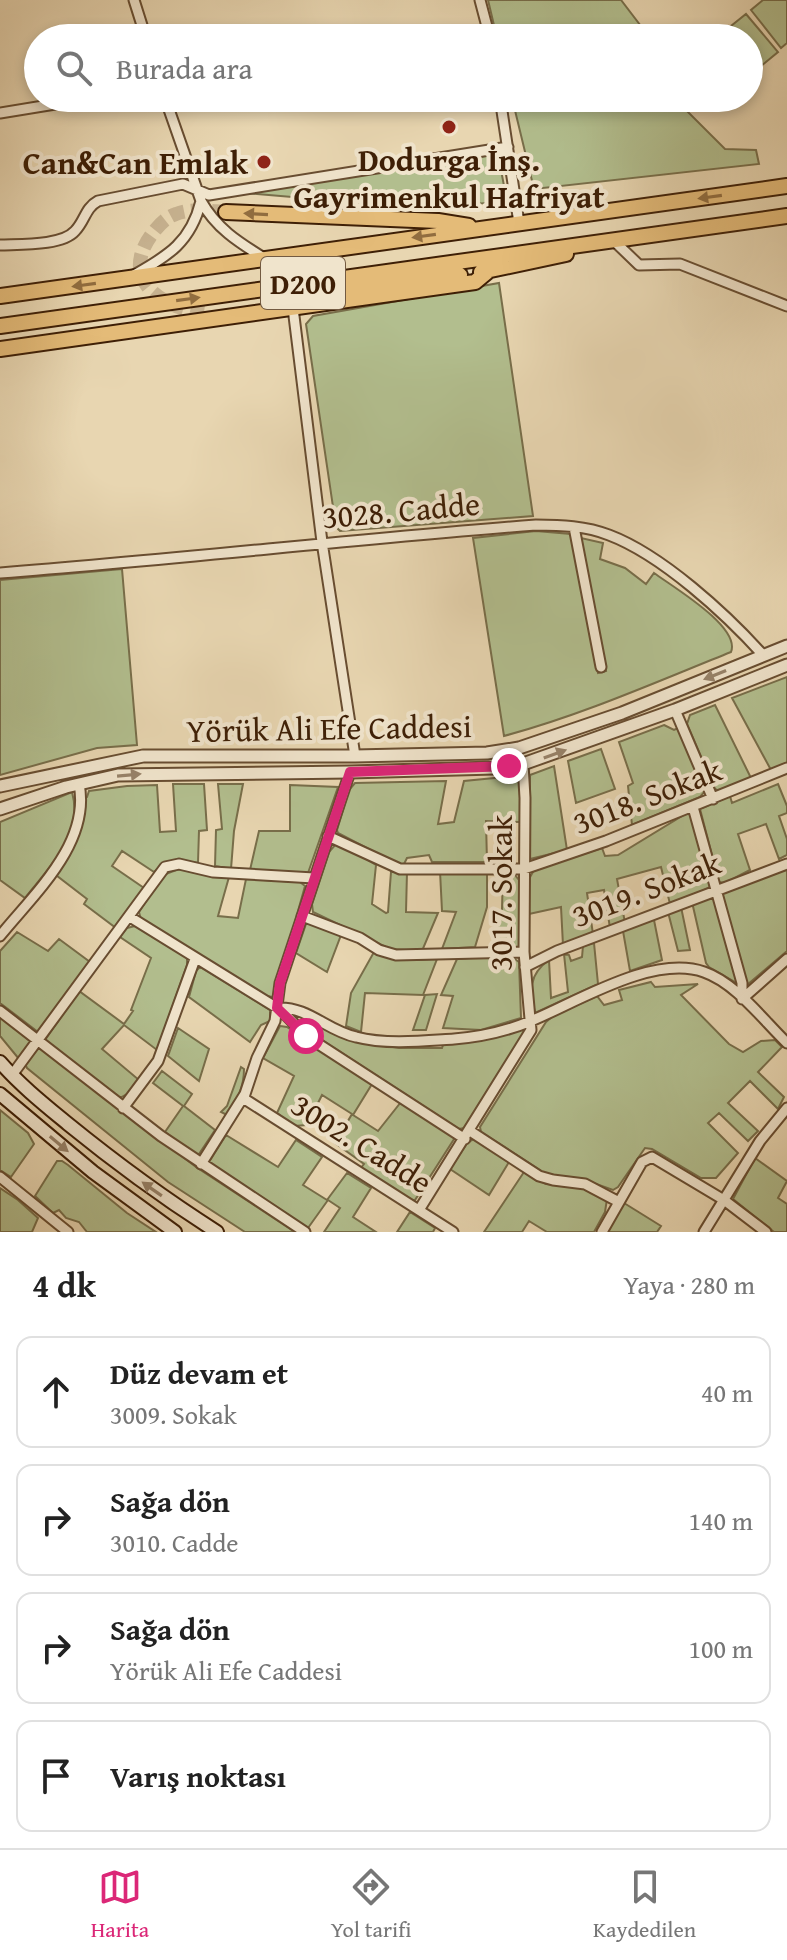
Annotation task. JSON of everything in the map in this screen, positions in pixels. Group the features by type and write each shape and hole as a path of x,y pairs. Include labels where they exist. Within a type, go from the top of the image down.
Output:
{"highway":[{"name":"D200","path":"0,296 787,186"},
{"path":"226,212 438,221 485,228"},
{"name":"D200","path":"0,326 787,216"},
{"path":"204,313 349,289 487,272 594,248 609,240"},
{"path":"0,349 475,282 487,272"}],"main road":[{"path":"0,1062 132,1174 217,1232"},
{"path":"0,1094 93,1172 169,1230"}],"street":[{"path":"480,0 486,24"},
{"path":"138,1 143,24"},
{"path":"0,113 24,109"},
{"path":"127,278 176,248 198,215 200,196 170,112"},
{"path":"502,112 519,223"},
{"path":"200,196 508,147"},
{"path":"0,245 46,243 72,235 90,206 98,201 183,184 190,185 200,196 221,229 264,258"},
{"path":"609,240 639,265 680,264 787,306"},
{"path":"293,308 322,542 355,756"},
{"name":"3028. Cadde","path":"0,573 322,542 536,525 574,527 608,535 654,561 722,614 763,655"},
{"path":"574,527 601,667"},
{"name":"Yörük Ali Efe Caddesi","path":"0,786 143,756 355,756 487,753 519,748 622,713 787,646"},
{"name":"Yörük Ali Efe Caddesi","path":"0,809 106,777 139,774 350,772 494,768 523,764 675,710 787,665"},
{"path":"675,710 713,799"},
{"path":"519,748 523,764"},
{"name":"3017. Sokak","path":"523,764 524,952 531,1021"},
{"name":"3018. Sokak","path":"524,869 693,807 787,768"},
{"path":"201,1164 243,1098 257,1058 274,1024 280,983 350,772"},
{"path":"0,936 57,864 73,837 81,808 79,784"},
{"path":"693,807 742,983 742,999"},
{"path":"328,836 400,869 524,869"},
{"path":"12,1075 160,872 172,864 213,872 314,878"},
{"name":"3019. Sokak","path":"525,967 557,951 787,864"},
{"path":"302,916 360,938 387,953 405,957 524,952"},
{"path":"130,917 277,1008 306,1036 467,1135 539,1176 585,1184 619,1202"},
{"path":"123,1108 158,1061 195,959"},
{"path":"742,999 787,959"},
{"path":"277,1008 300,1010 353,1037 394,1041 457,1039 495,1033 531,1021 603,988 667,968 686,968 705,972 742,999 787,1043"},
{"path":"0,1011 123,1108 305,1232"},
{"path":"419,1210 528,1038 531,1021"},
{"name":"3002. Cadde","path":"243,1098 453,1232"},
{"path":"704,1232 760,1141 787,1108"},
{"path":"602,1232 642,1162 655,1157 724,1200 766,1232"},
{"path":"0,1177 68,1232"}],"green space":[{"path":"488,0 621,0 639,24 494,24"},
{"path":"763,0 787,0 787,43 781,48 751,10"},
{"path":"746,14 754,24 734,24"},
{"path":"763,34 778,52 763,64"},
{"path":"515,112 688,112 725,149 756,150 759,164 534,189"},
{"path":"498,154 505,191 500,199 490,203 410,207 245,193"},
{"path":"499,283 533,516 340,531 336,527 306,324 313,316"},
{"path":"536,531 571,534 598,673 606,671 581,538 603,543 600,559 625,568 646,584 654,573 703,608 726,631 731,652 590,708 504,736 473,538"},
{"path":"122,569 137,745 97,748 0,775 0,580"},
{"path":"787,677 787,764 771,770 732,698"},
{"path":"715,705 751,778 719,791 715,789 687,724 690,715"},
{"path":"664,725 674,730 678,728 706,790 700,797 632,825 628,786 633,783 619,742"},
{"path":"601,749 615,789 576,803 568,761"},
{"path":"554,766 567,850 530,859 530,775"},
{"path":"514,776 520,779 520,822 486,821 487,862 432,862 429,855 407,858 404,864 397,864 337,830 349,790 355,783 446,781 438,824 454,822 464,781"},
{"path":"173,784 204,784 207,830 199,831 198,863 174,861 154,872 122,851 112,866 144,888 116,928 84,904 87,899 52,872 65,855 89,791 157,785 160,832 176,831"},
{"path":"218,784 243,784 231,869 215,866 216,830 222,829"},
{"path":"778,784 787,806 787,813 779,816 787,839 787,855 779,859 766,824 738,834 750,870 725,883 719,882 700,809 730,796 732,803"},
{"path":"290,785 338,787 308,873 250,870 259,831 290,831"},
{"path":"72,792 74,808 69,836 54,862 25,898 0,880 0,822"},
{"path":"691,813 711,883 709,888 670,904 661,867 617,879 625,923 610,928 604,890 587,893 593,934 563,945 561,907 529,914 529,879 534,870 602,848 605,856 618,855"},
{"path":"336,844 376,865 372,904 386,913 391,872 407,872 406,912 438,913 422,951 390,949 313,912 312,904 329,852"},
{"path":"787,868 787,951 747,985 722,893"},
{"path":"179,869 229,877 218,916 238,918 246,879 300,882 305,886 274,997 265,996 141,920 139,912 163,875"},
{"path":"440,871 487,872 487,907 475,947 442,949 456,912 442,911"},
{"path":"503,871 515,875 520,881 520,947 517,949 492,946 502,909"},
{"path":"709,895 715,897 735,982 706,963 692,902"},
{"path":"681,907 690,950 678,951 668,912"},
{"path":"654,920 662,960 630,971 623,931"},
{"path":"307,921 341,935 327,972 296,953"},
{"path":"135,926 187,958 187,965 157,1050 124,1025 102,1049 139,1080 126,1095 116,1097 45,1040 79,991 124,1024 133,1011 151,958 120,937 127,928"},
{"path":"17,932 48,951 59,939 90,962 38,1032 0,1003 0,951"},
{"path":"594,943 598,984 535,1013 532,984 537,971 549,960 551,998 568,992 564,954 569,955 571,961 582,957 583,946"},
{"path":"374,952 397,959 437,959 423,995 365,993 361,1032 346,1026 351,993"},
{"path":"509,955 519,962 521,1018 481,1030 443,1028 453,996 441,995 457,959"},
{"path":"200,967 270,1010 270,1021 261,1025 250,1042 189,997"},
{"path":"651,982 655,987 698,984 681,995 729,1044 743,1052 761,1041 775,1040 782,1047 758,1072 784,1097 778,1109 750,1081 728,1103 758,1131 748,1141 719,1113 708,1123 738,1153 716,1178 701,1178 652,1149 645,1148 613,1190 585,1180 546,1174 481,1132 480,1127 546,1022 597,996 604,1005 622,1000 619,990"},
{"path":"437,994 426,1030 413,1030 425,995"},
{"path":"0,1015 32,1040 19,1059 0,1036"},
{"path":"307,1019 348,1040 399,1048 442,1048 444,1042 525,1031 464,1128 459,1129 305,1029 303,1022"},
{"path":"280,1026 287,1027 372,1084 353,1115 378,1131 401,1102 456,1136 415,1200 408,1201 360,1169 364,1164 335,1143 352,1114 322,1095 307,1125 294,1126 277,1113 294,1076 263,1058"},
{"path":"178,1028 209,1049 199,1081 168,1056"},
{"path":"39,1047 196,1167 295,1232 245,1232 168,1182 27,1068 25,1064"},
{"path":"241,1067 244,1076 241,1088 227,1115 221,1112 227,1106"},
{"path":"162,1071 192,1094 184,1106 215,1130 199,1154 195,1155 165,1132 183,1106 153,1083"},
{"path":"0,1110 28,1133 34,1144 11,1177 0,1170"},
{"path":"226,1135 278,1167 296,1140 322,1157 303,1185 327,1200 347,1173 371,1188 353,1217 376,1232 324,1232 340,1208 328,1200 308,1228 209,1162"},
{"path":"474,1139 509,1162 489,1195 450,1169 468,1142"},
{"path":"755,1158 787,1181 778,1198 787,1204 787,1232 774,1232 733,1199"},
{"path":"57,1161 68,1165 127,1213 156,1232 87,1232 79,1222 66,1218 59,1210 53,1213 35,1196"},
{"path":"524,1172 546,1184 580,1187 607,1199 605,1212 594,1232 547,1232 529,1221 522,1232 484,1232"},
{"path":"0,1188 38,1218 32,1232 0,1232"},
{"path":"624,1203 661,1226 657,1232 607,1232"},
{"path":"410,1212 435,1228 433,1232 397,1232"}],"tunnel":[{"path":"204,313 173,305 150,289 142,278 140,265 143,250 152,234 172,215 194,210 226,212"}],"place":[{"name":"Dodurga İnş. Gayrimenkul Hafriyat","path":"449,127"},
{"name":"Can&Can Emlak","path":"264,162"}],"route":[{"path":"306,1036 277,1008 280,983 350,772 509,766"}]}
